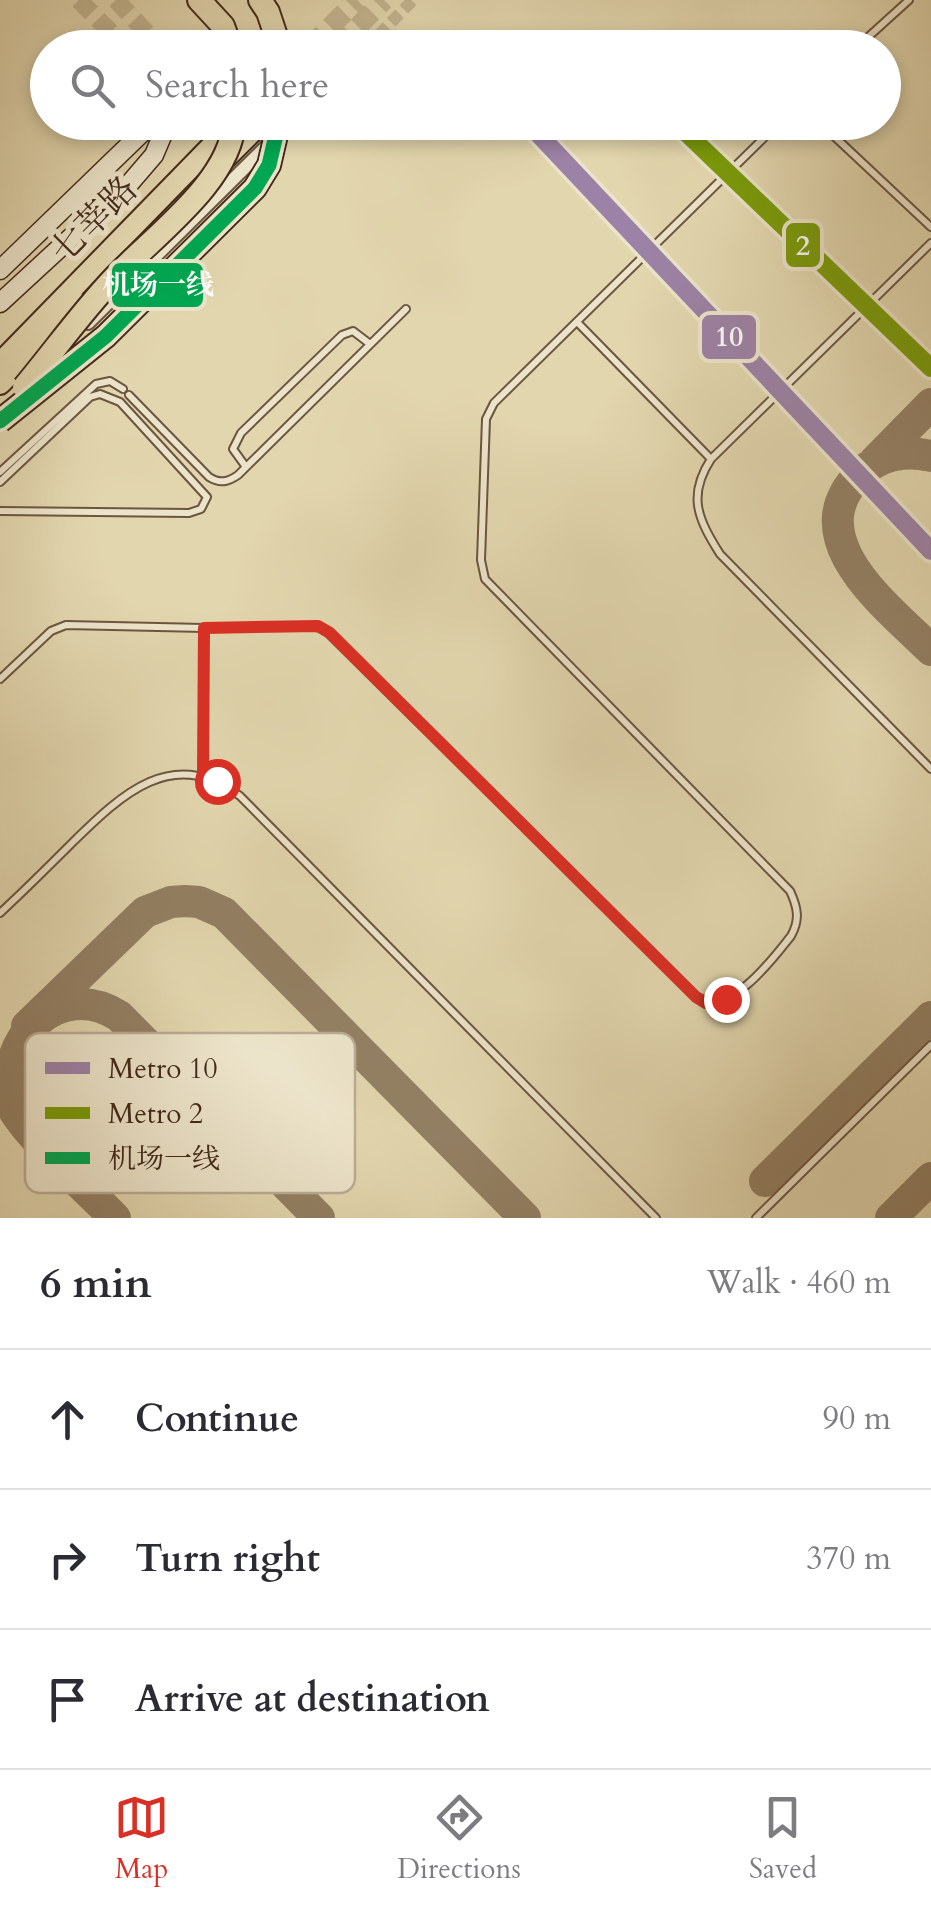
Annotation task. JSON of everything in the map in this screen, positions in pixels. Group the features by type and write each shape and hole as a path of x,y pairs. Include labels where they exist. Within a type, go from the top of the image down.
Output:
{"highway":[{"path":"200,0 225,30"},
{"path":"260,0 274,30"},
{"path":"0,419 112,280 220,168 233,140"},
{"path":"0,419 106,336 255,188 270,165 275,140"}],"main road":[{"path":"0,270 134,140"},
{"path":"0,304 130,184 154,155 160,140"},
{"name":"七莘路","path":"0,364 217,140"},
{"path":"0,384 244,140"},
{"path":"0,352 36,324"}],"street":[{"path":"0,409 274,140"}],"lane":[{"path":"876,30 909,0"},
{"path":"0,679 58,626 312,626 330,633 696,997 706,1003 716,1002 736,993 779,950 797,925 798,914 790,891 499,596 482,571 486,430 489,410 762,140"},
{"path":"838,140 931,227"},
{"path":"931,243 711,459 698,483 696,506 720,554 931,768"},
{"path":"0,472 96,384 110,381 126,392 209,477 228,481 246,468 406,309"},
{"path":"576,322 711,459"},
{"path":"246,468 232,449 242,433 342,336 353,332 370,344"},
{"path":"0,482 90,397 108,394 120,402 207,497 204,506 188,514 0,511"},
{"path":"203,775 204,628"},
{"path":"0,913 122,796 160,776 203,775 240,796 656,1218"},
{"path":"756,1218 931,1045"}],"taxiway":[{"path":"875,461 931,404"},
{"path":"931,456 893,456 875,462 860,474 843,498 838,523 843,547 855,570 931,650"},
{"path":"27,1026 145,912 185,901 199,902 224,913 342,1033"},
{"path":"27,1033 56,1009 75,1004 97,1006 119,1016 136,1033"},
{"path":"765,1181 931,1017"},
{"path":"25,1035 14,1056 9,1079 10,1103 25,1125"},
{"path":"355,1046 525,1218"},
{"path":"891,1218 931,1178"},
{"path":"90,1193 115,1218"},
{"path":"294,1193 319,1218"}],"tunnel":[{"path":"79,0 108,30"},
{"path":"116,0 144,30"},
{"path":"327,30 357,0"},
{"path":"355,30 384,0"},
{"path":"384,30 413,0"}],"metro line":[{"name":"10","path":"544,140 931,551"},
{"name":"2","path":"694,140 931,368"}],"transit line":[{"name":"机场一线","path":"0,421 106,336 255,188 269,165 275,140"}],"route":[{"path":"217,781 203,775 204,628 318,626 330,633 696,997 706,1003 726,999"}]}
